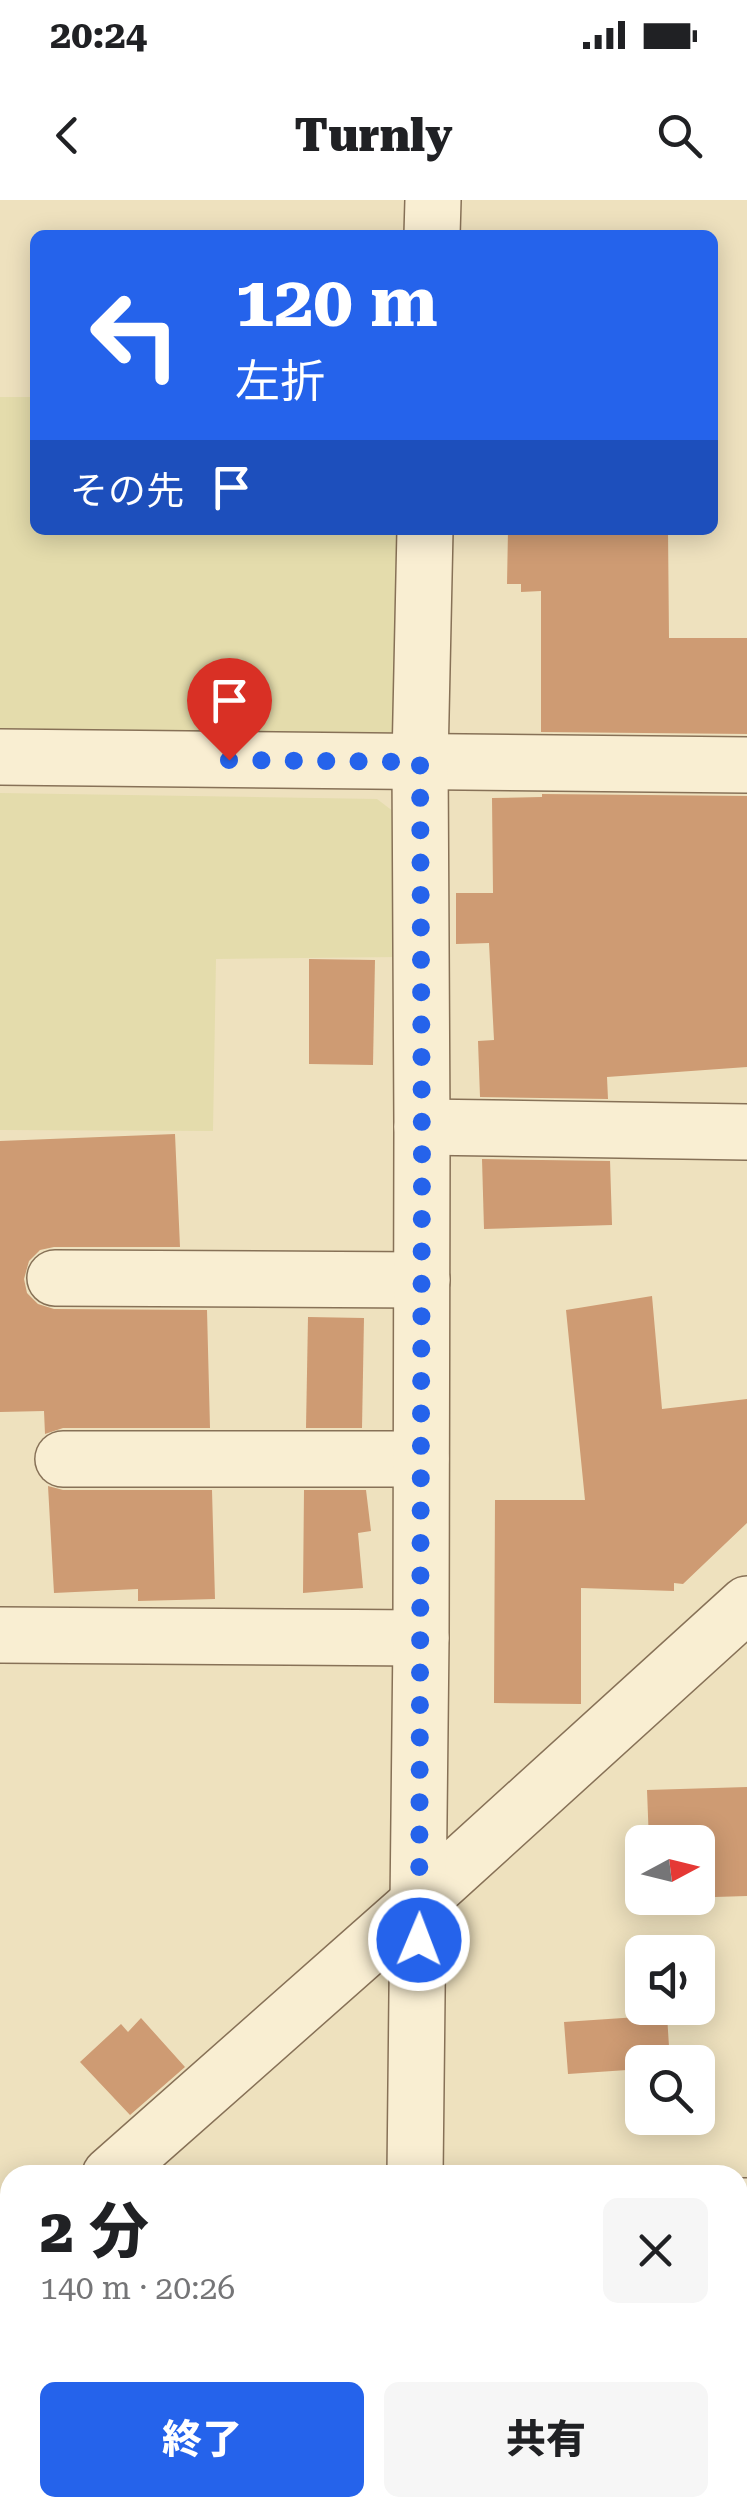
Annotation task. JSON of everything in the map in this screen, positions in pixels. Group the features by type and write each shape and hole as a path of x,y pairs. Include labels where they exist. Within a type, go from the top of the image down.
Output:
{"street":[{"path":"432,230 433,200"},
{"path":"414,2165 420,1901 420,762 426,535"},
{"path":"0,758 747,764"},
{"path":"422,1126 747,1132"},
{"path":"55,1278 422,1280"},
{"path":"63,1459 421,1458"},
{"path":"121,2165 747,1604"},
{"path":"0,1635 421,1638"}],"shaded area":[{"path":"0,397 30,397 30,535 401,535 401,741 0,733"},
{"path":"0,793 377,799 398,815 398,957 216,959 213,1131 0,1130"}],"building":[{"path":"508,535 668,535 669,638 747,638 747,734 541,732 541,591 521,592 521,584 507,584"},
{"path":"542,794 747,796 747,1067 607,1077 608,1099 480,1097 478,1041 494,1040 489,943 456,944 456,893 493,893 492,798"},
{"path":"309,959 375,960 373,1065 309,1064"},
{"path":"175,1134 180,1247 54,1247 40,1250 29,1261 24,1279 27,1293 38,1304 54,1309 207,1310 210,1428 63,1428 45,1434 44,1411 0,1412 0,1141"},
{"path":"482,1159 610,1161 612,1225 484,1229"},
{"path":"652,1296 662,1409 747,1399 747,1523 683,1584 674,1583 674,1591 581,1588 581,1704 494,1703 495,1500 585,1500 566,1310"},
{"path":"308,1317 364,1318 362,1428 306,1428"},
{"path":"48,1486 63,1490 212,1490 215,1599 138,1601 138,1589 54,1593"},
{"path":"304,1490 366,1490 371,1531 358,1533 363,1588 303,1593"},
{"path":"747,1787 747,1896 715,1897 715,1825 648,1825 647,1790"},
{"path":"141,2018 185,2067 130,2115 80,2062 121,2024 128,2032"},
{"path":"625,2018 625,2025 668,2025 669,2045 625,2045 625,2070 568,2074 564,2022"}],"route":[{"path":"229,760 420,762 419,1940"}]}
